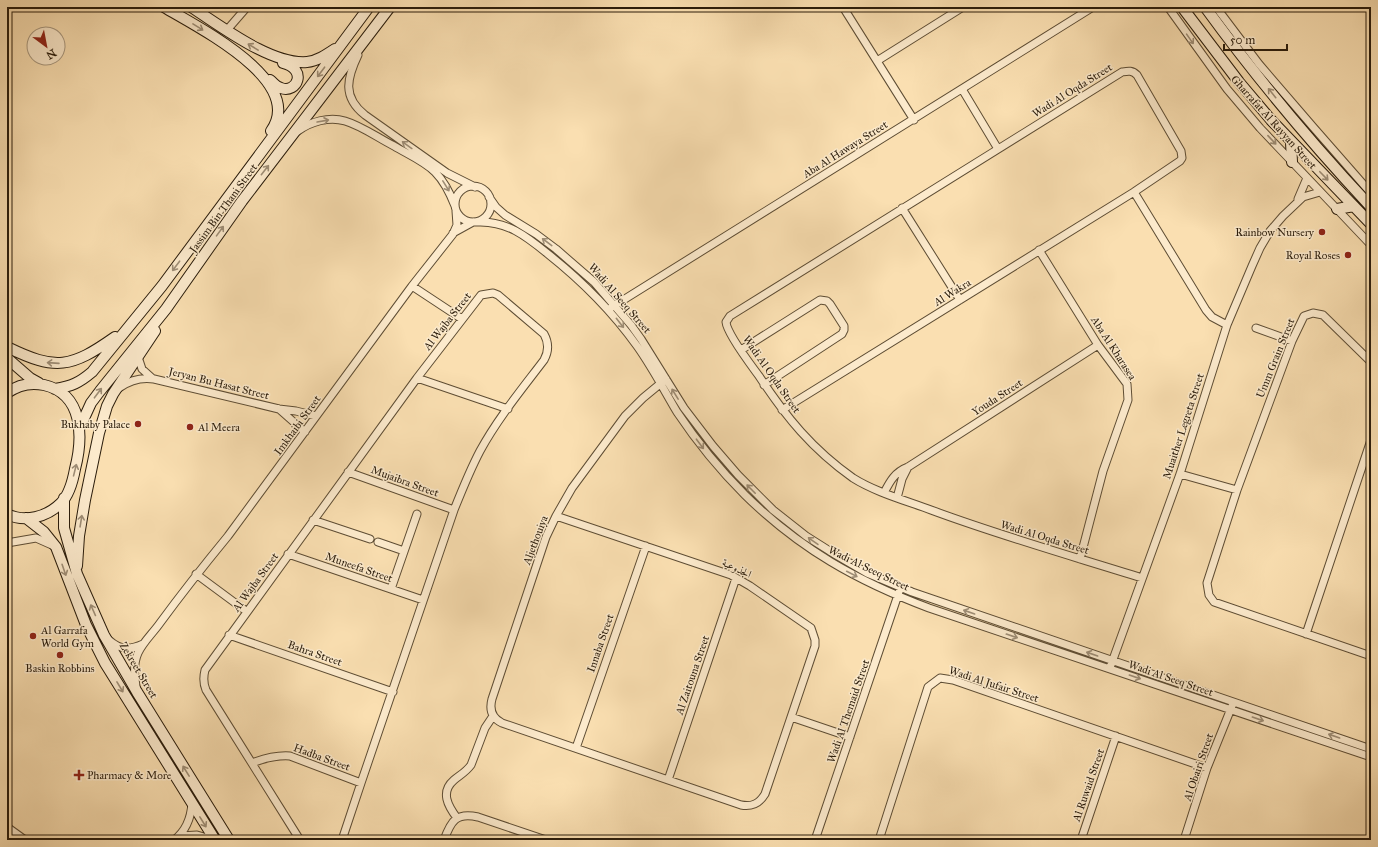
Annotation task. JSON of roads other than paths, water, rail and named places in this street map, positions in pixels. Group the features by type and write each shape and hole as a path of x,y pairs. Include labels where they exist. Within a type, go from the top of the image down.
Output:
{"main road":[{"path":"164,7 232,48 265,79 274,92 278,100 279,111 276,123 261,152"},
{"path":"191,7 258,50 272,56 293,61 307,62 323,56 341,45"},
{"name":"Jassim Bin Thani Street","path":"54,389 70,387 81,382 92,372 162,286 369,7"},
{"name":"Jassim Bin Thani Street","path":"80,427 91,403 100,390 166,309 242,201 390,7"},
{"name":"Gharrafat Al Rayyan Street","path":"1182,7 1239,82 1292,142 1371,224"},
{"name":"Gharrafat Al Rayyan Street","path":"1205,7 1237,50 1284,108 1371,207"},
{"path":"257,71 279,88 287,89 293,86 297,80 296,70 291,65 279,61 272,56"},
{"path":"1292,142 1292,162"},
{"path":"1337,209 1354,206"},
{"path":"77,574 79,536 85,500 99,433 107,406 113,394 158,326 166,309"},
{"path":"7,347 30,358 43,362 58,363 72,361 83,358 125,330"},
{"path":"7,358 30,378 65,396 77,414 80,427 78,457 73,477 64,498 44,515 26,518 9,518"},
{"path":"7,394 25,384 40,384"},
{"name":"Zekreet Street","path":"64,498 64,528 77,574 104,635 229,840"},
{"path":"26,518 44,532 56,547 86,625 105,663 214,840"}],"street":[{"path":"227,30 247,7"},
{"path":"843,7 914,120"},
{"path":"877,61 963,7"},
{"name":"Aba Al Hawaya Street","path":"612,308 1093,7"},
{"name":"Gharrafat Al Rayyan Street","path":"1168,7 1227,89 1260,128 1371,245"},
{"path":"1216,7 1259,64 1371,193"},
{"path":"289,140 301,129 314,123 329,120 344,121 368,132 430,167 445,184 456,209 463,219 475,222 485,217 490,210 490,201 484,190 447,173 357,107 349,92 348,80 351,68 366,38"},
{"name":"Wadi Al Oqda Street","path":"1142,578 974,526 884,493 854,478 811,444 782,410 741,350 726,326 726,322 730,316 1122,72 1130,71 1137,75 1181,151 1182,158 1180,160"},
{"path":"962,89 998,149"},
{"name":"Al Wakra","path":"782,410 1134,192 1180,160"},
{"name":"Muaither Legreta Street","path":"1298,201 1307,178"},
{"path":"456,209 456,197 462,190 475,187"},
{"path":"1134,192 1206,310 1212,317 1227,325"},
{"name":"Muaither Legreta Street","path":"1110,669 1180,474 1227,325 1260,248 1270,231 1298,201 1308,195 1320,192"},
{"name":"Wadi Al Seeq Street","path":"489,197 496,207 505,215 536,234 578,267 612,308 638,348 725,461 750,489 773,510 806,536 836,556 867,573 901,588 1371,749"},
{"path":"902,208 960,300"},
{"name":"Imkhaibi Street","path":"138,692 134,666 138,652 196,574 228,536 412,286 453,234 457,225 456,209"},
{"name":"Wadi Al Seeq Street","path":"475,222 500,224 515,229 529,238 574,274 612,308"},
{"name":"Imkhaibi Street","path":"453,234 475,222"},
{"name":"Aba Al Kharasea","path":"1039,250 1098,345 1127,384 1128,400 1103,471 1080,559"},
{"path":"412,286 462,319"},
{"name":"Al Wajba Street","path":"300,840 204,684 203,677 205,670 246,611 462,319 481,295 493,293 503,298 546,338 548,347 546,356 493,429 480,451 454,510 342,840"},
{"path":"741,350 820,300 827,301 830,304 844,326 842,334 764,385"},
{"name":"Umm Grain Street","path":"1371,362 1323,315 1313,314 1304,316 1292,341 1237,490 1207,583 1214,602 1371,656"},
{"path":"1256,328 1292,341"},
{"name":"Youda Street","path":"884,493 893,477 900,471 1098,345"},
{"name":"Jeryan Bu Hasat Street","path":"138,357 142,369 147,375 154,378 279,409 316,416"},
{"name":"Jeryan Bu Hasat Street","path":"113,394 124,384 131,381 142,378 154,378"},
{"path":"417,378 508,409"},
{"name":"Wadi Al Seeq Street","path":"664,381 678,412 708,454 731,481 757,507 788,534 845,571 898,596 958,618 1371,757"},
{"name":"Aljethouiya","path":"493,716 491,710 492,699 546,537 556,516 572,488 625,416 643,398 664,381"},
{"name":"Jeryan Bu Hasat Street","path":"279,409 305,432"},
{"path":"1306,634 1371,440"},
{"path":"897,498 902,479 908,467"},
{"name":"Mujaibra Street","path":"348,472 454,510"},
{"path":"1180,474 1237,490"},
{"path":"391,589 417,514"},
{"name":"الجذوعية","path":"493,716 502,723 741,805 752,805 757,803 765,794 815,646 814,634 806,624 736,578 718,570 556,516"},
{"path":"313,520 370,539"},
{"path":"7,543 36,538 56,547"},
{"path":"378,542 404,551"},
{"name":"Innaba Street","path":"576,748 646,546"},
{"name":"Muneefa Street","path":"288,554 423,600"},
{"path":"196,574 246,611"},
{"name":"Al Zaitouna Street","path":"668,780 736,578"},
{"name":"Wadi Al Themaid Street","path":"815,840 901,588"},
{"path":"104,635 114,644 122,648 134,648 144,644"},
{"name":"Bahra Street","path":"229,635 393,692"},
{"name":"Wadi Al Jufair Street","path":"880,840 928,687 940,678 953,680 1208,768"},
{"name":"Al Obairi Street","path":"1184,840 1208,768 1233,702"},
{"path":"457,818 446,799 448,788 450,784 468,770 485,728 493,716"},
{"path":"791,717 850,737"},
{"name":"Al Ruwaid Street","path":"1080,840 1116,736"},
{"name":"Hadba Street","path":"252,763 271,756 290,756 361,782"},
{"path":"177,838 186,828 192,804"},
{"path":"444,840 450,825 457,818 468,815 546,840"},
{"path":"7,826 26,840"},
{"path":"177,838 198,835 214,840"}],"place":[{"name":"Rainbow Nursery","path":"1322,232"},
{"name":"Royal Roses","path":"1348,255"},
{"name":"Bukhaby Palace","path":"138,424"},
{"name":"Al Meera","path":"190,427"},
{"name":"Al Garrafa World Gym","path":"33,636"},
{"name":"Baskin Robbins","path":"60,655"},
{"name":"Pharmacy & More","path":"79,775"}]}
